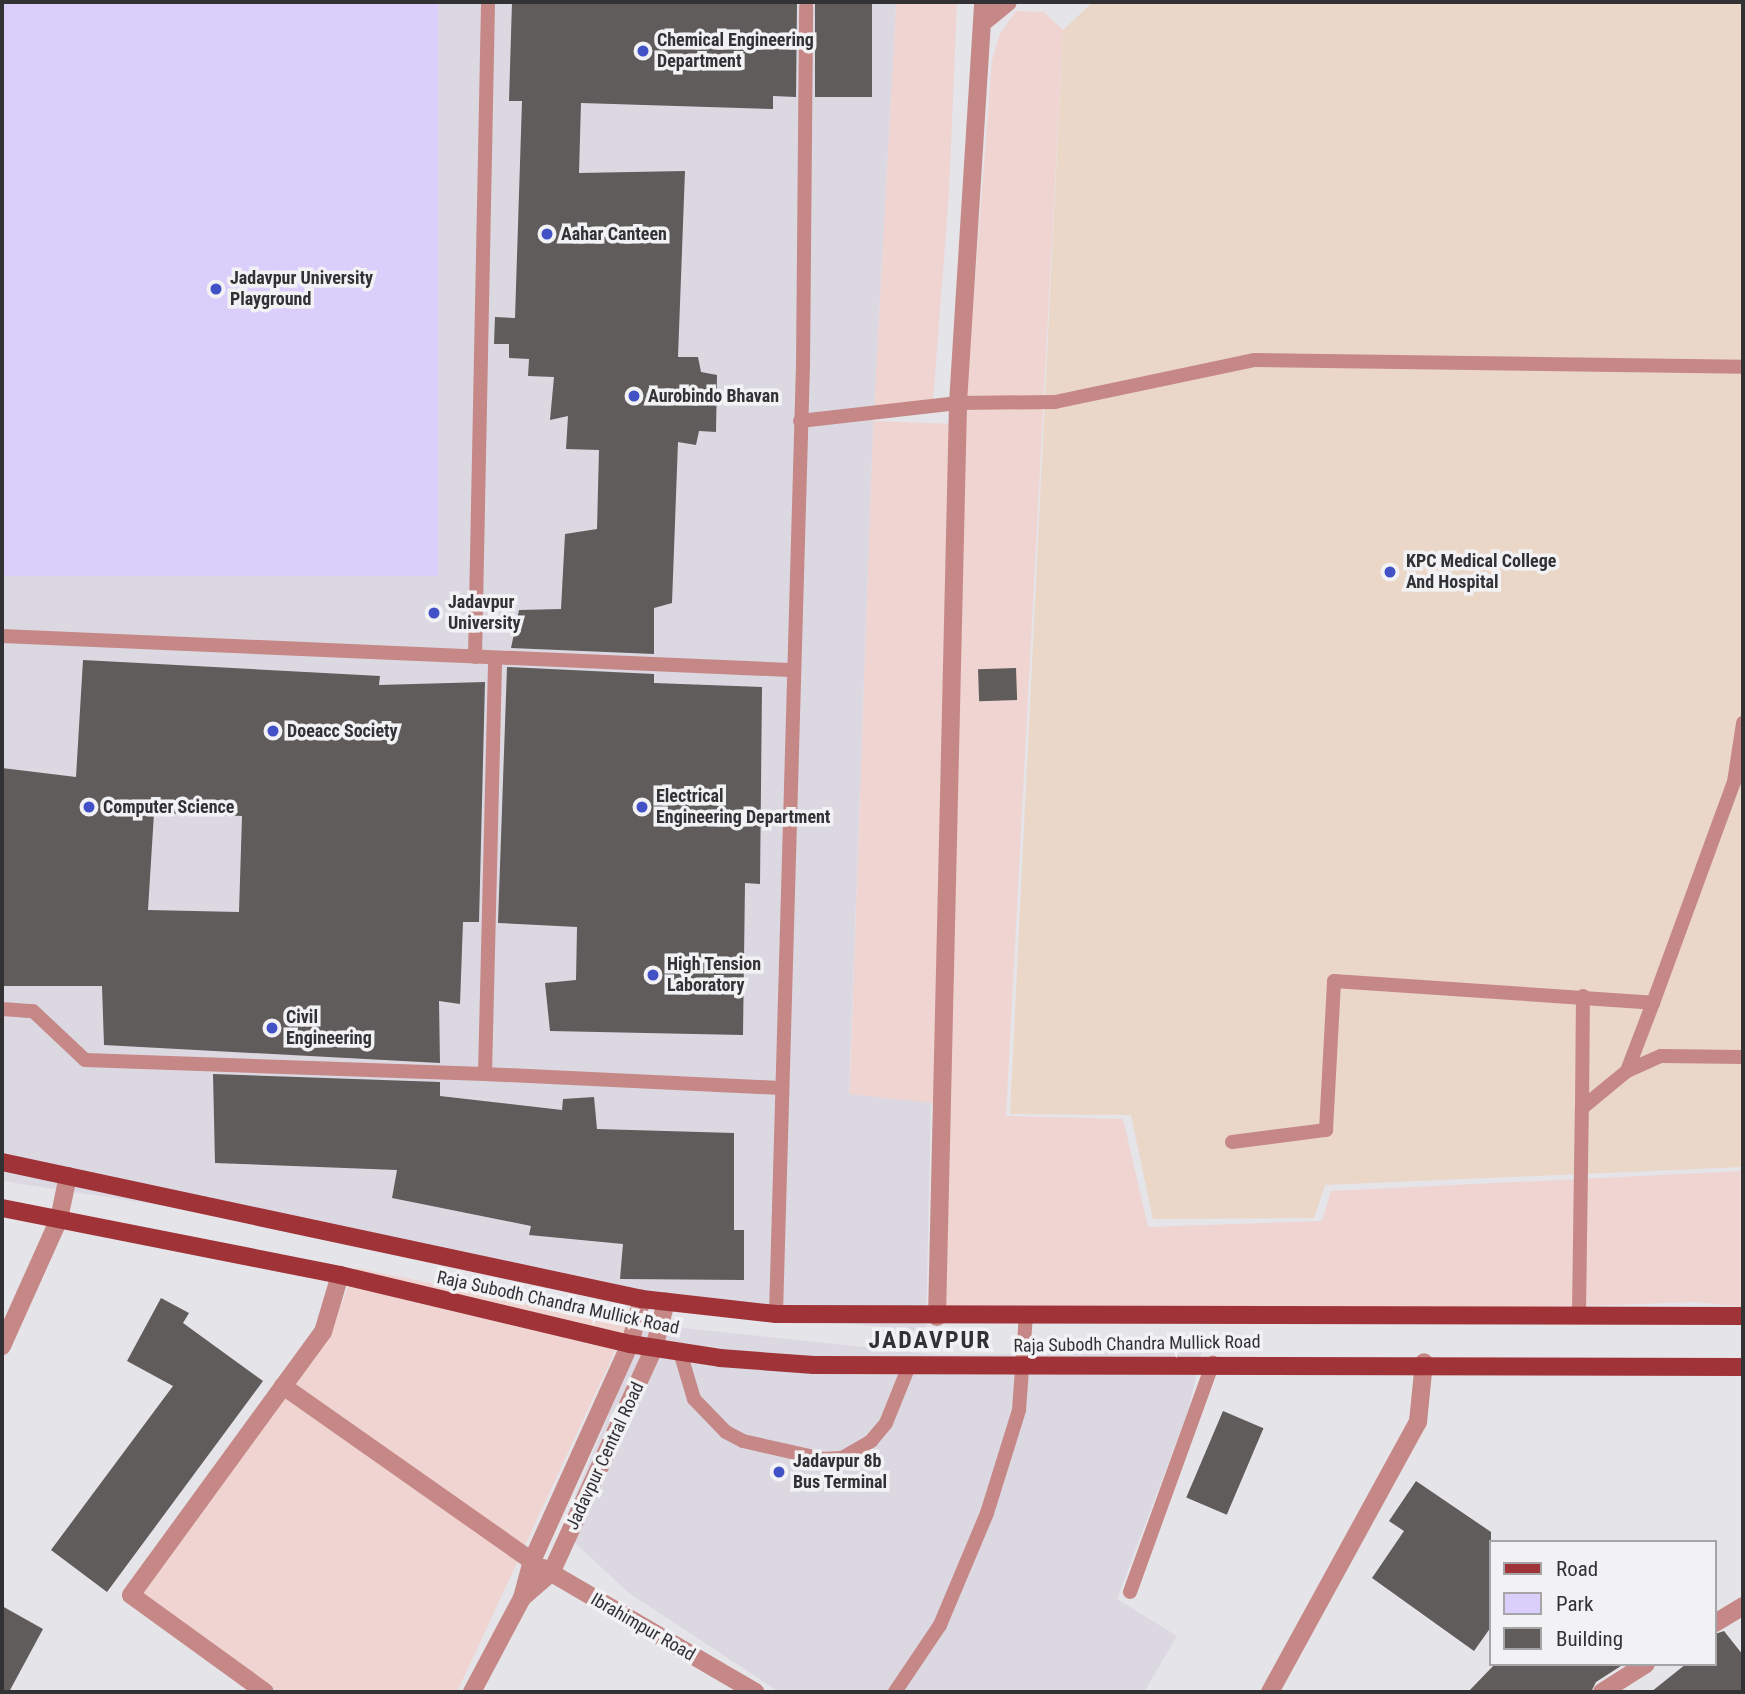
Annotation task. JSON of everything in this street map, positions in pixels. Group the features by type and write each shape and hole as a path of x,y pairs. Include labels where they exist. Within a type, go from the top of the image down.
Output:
{"main road":[{"name":"Raja Subodh Chandra Mullick Road","path":"2,1162 642,1299 776,1314 937,1317 1579,1312 1743,1315"},
{"name":"Raja Subodh Chandra Mullick Road","path":"2,1208 340,1275 630,1344 680,1352 814,1365 1022,1367 1424,1362 1743,1367"}],"street":[{"path":"937,1317 958,404 967,195 986,20 983,2"},
{"path":"986,20 1008,2"},
{"path":"2,1346 58,1219 68,1176"},
{"path":"265,1692 131,1595 323,1332 340,1275"},
{"name":"Jadavpur Central Road","path":"472,1692 522,1598 532,1561 630,1344 642,1299"},
{"name":"Jadavpur Central Road","path":"522,1598 551,1573 654,1348 666,1302"},
{"path":"1269,1692 1418,1422 1424,1362"},
{"name":"Ibrahimpur Road","path":"283,1386 532,1561 754,1692"},
{"path":"1717,1622 1743,1606"},
{"path":"1602,1692 1643,1666"}],"lane":[{"path":"475,657 488,2"},
{"path":"776,1314 790,670 800,421 806,6"},
{"path":"800,421 958,404 1055,402 1254,360 1743,367"},
{"path":"2,636 790,670"},
{"path":"485,1074 495,657"},
{"path":"1627,1071 1738,783 1743,723"},
{"path":"1232,1142 1326,1130 1334,982 1583,996 1653,1003"},
{"path":"1579,1312 1583,996"},
{"path":"2,1009 33,1010 85,1060 781,1088"},
{"path":"1582,1108 1627,1071 1661,1056 1743,1057"},
{"path":"895,1692 940,1625 987,1513 1019,1410 1026,1315"},
{"path":"680,1352 694,1399 726,1432 743,1441 822,1459 842,1458 871,1441 890,1414 909,1366"},
{"path":"1129,1592 1213,1363"}],"shaded area":[{"name":"Jadavpur University","path":"2,2 896,2 873,426 849,1094 931,1103 926,1332 643,1300 224,1215 2,1181"},
{"path":"896,2 957,2 949,193 933,401 874,407"},
{"name":"KPC Medical College And Hospital","path":"1093,2 1743,2 1743,1167 1325,1185 1314,1218 1153,1219 1131,1115 1010,1114 1063,30"},
{"path":"1016,11 1044,12 1063,30 1006,1116 1123,1119 1148,1227 1322,1221 1331,1191 1743,1171 1743,1307 1696,1302 1351,1314 945,1309 965,410 992,60 1000,34"},
{"path":"873,421 958,424 934,1104 849,1101"},
{"path":"356,1268 628,1323 457,1692 279,1692 142,1595 326,1341"},
{"path":"646,1324 939,1355 1202,1351 1188,1411 1117,1599 1177,1636 1144,1692 779,1692 629,1593 561,1530"}],"green space":[{"name":"Jadavpur University Playground","path":"2,2 438,2 438,576 2,576"}],"building":[{"path":"512,2 797,2 796,97 773,96 773,109 581,103 579,173 685,171 678,357 698,357 701,372 717,375 716,432 699,431 696,445 678,442 672,603 654,608 654,654 511,648 519,610 561,609 565,534 597,529 599,450 566,449 568,416 550,420 554,377 528,376 529,359 509,358 509,344 494,344 495,317 515,318 522,101 509,101"},
{"path":"815,2 872,2 872,97 815,97"},
{"path":"83,660 380,676 379,685 485,682 479,922 463,922 460,1004 439,1001 440,1063 104,1045 102,986 2,986 2,768 76,777","holes":["154,813 242,816 239,912 148,910"]},
{"path":"507,667 654,674 654,683 762,687 760,884 745,883 743,1035 550,1031 545,983 576,980 577,927 498,923"},
{"path":"1016,668 1017,700 979,701 978,669"},
{"path":"213,1074 440,1082 440,1096 562,1110 563,1099 594,1097 597,1129 734,1133 734,1230 744,1230 744,1280 620,1279 623,1244 529,1235 531,1226 392,1198 397,1170 215,1163"},
{"path":"161,1298 189,1313 183,1323 263,1381 107,1592 51,1550 173,1386 127,1361"},
{"path":"1223,1411 1264,1428 1227,1515 1186,1498"},
{"path":"1416,1481 1491,1532 1490,1628 1474,1651 1372,1578 1404,1531 1389,1521"},
{"path":"2,1606 43,1629 9,1692 2,1692"},
{"path":"1724,1631 1743,1655 1743,1692 1651,1692 1684,1666 1717,1666 1717,1633"},
{"path":"1493,1666 1621,1666 1596,1682 1591,1692 1468,1692"}],"place":[{"name":"Chemical Engineering Department","path":"643,51"},
{"name":"Aahar Canteen","path":"547,234"},
{"name":"Jadavpur University Playground","path":"216,289"},
{"name":"Aurobindo Bhavan","path":"634,396"},
{"name":"KPC Medical College And Hospital","path":"1390,572"},
{"name":"Jadavpur University","path":"434,613"},
{"name":"Doeacc Society","path":"273,731"},
{"name":"Computer Science","path":"89,807"},
{"name":"Electrical Engineering Department","path":"642,807"},
{"name":"High Tension Laboratory","path":"653,975"},
{"name":"Civil Engineering","path":"272,1028"},
{"name":"Jadavpur 8b Bus Terminal","path":"779,1472"}],"district":[{"name":"JADAVPUR","path":"930,1341"}]}
